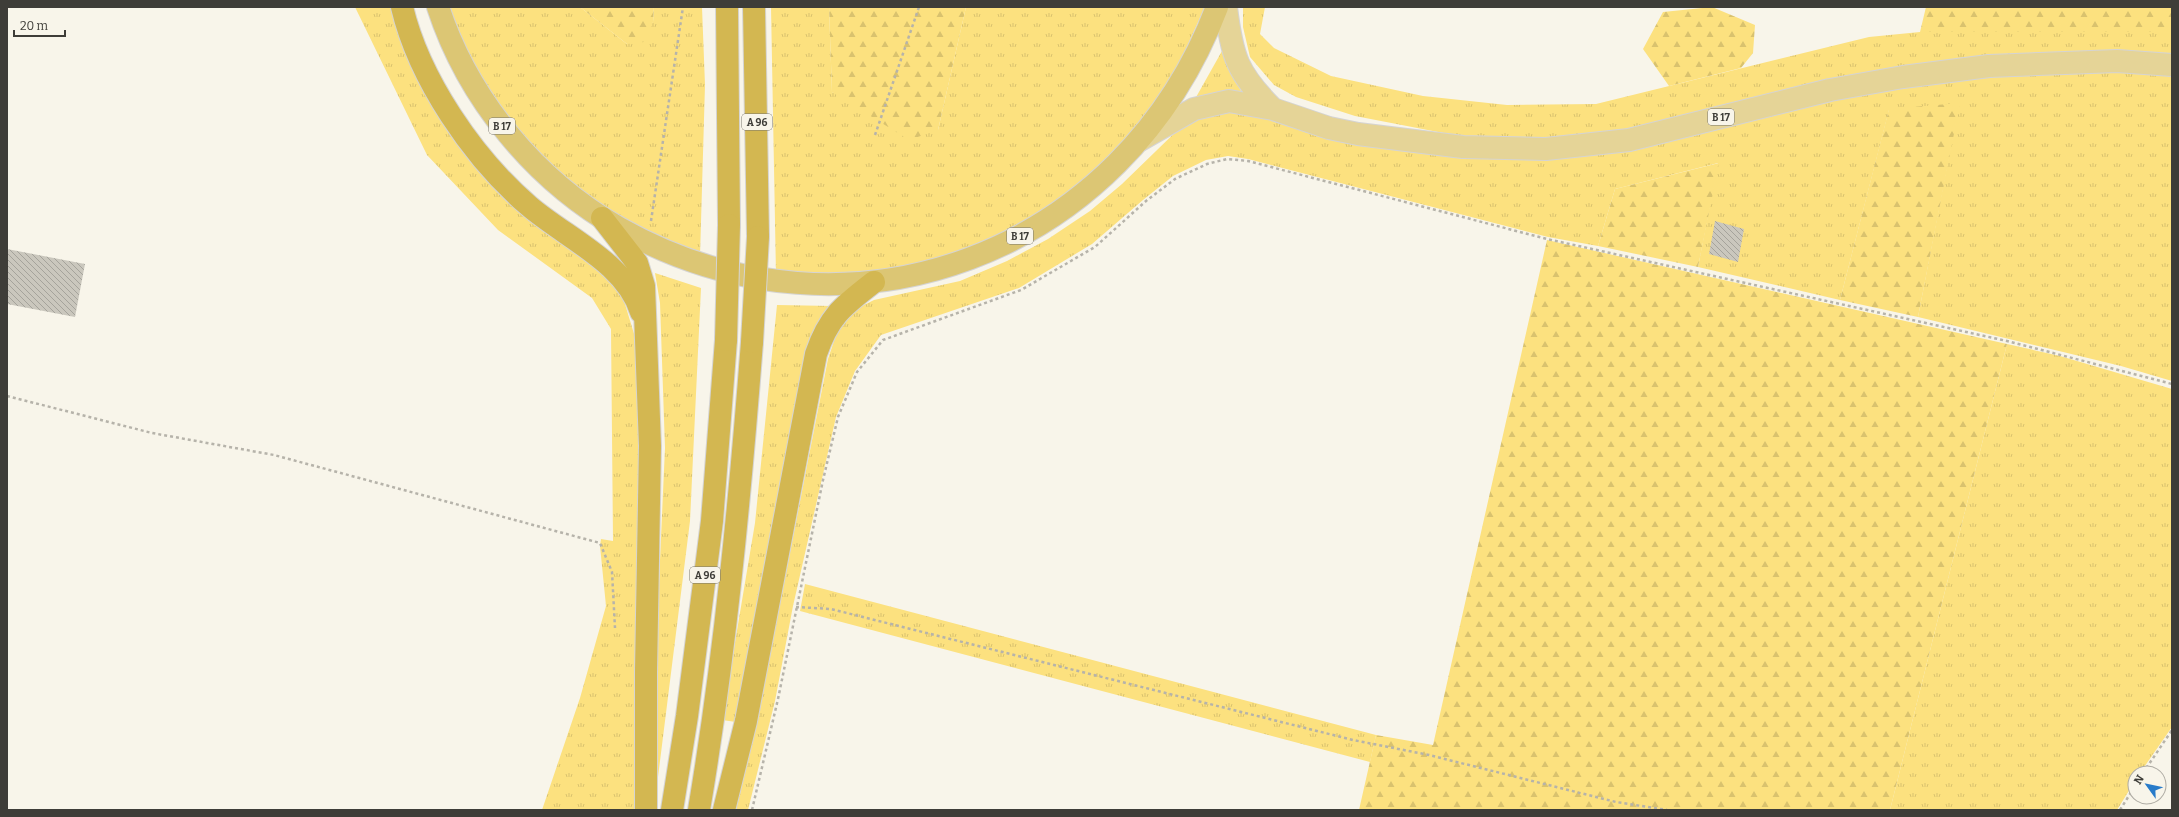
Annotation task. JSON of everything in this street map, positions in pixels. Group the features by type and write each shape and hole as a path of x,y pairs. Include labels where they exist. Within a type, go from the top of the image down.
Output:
{"highway":[{"path":"402,7 418,50 442,99 485,163 528,206 614,269 628,285 638,301 646,327"},
{"name":"B 17","path":"438,7 452,43 465,69 496,118 529,157 555,182 602,218 648,244 710,268 774,281 834,284 874,282 907,277 971,258 1032,230 1087,192 1112,170 1140,140 1174,95 1190,68 1217,7"},
{"name":"A 96","path":"672,810 687,716 712,521 726,340 729,225 727,7"},
{"name":"A 96","path":"699,810 714,720 738,522 752,342 758,237 754,7"},
{"path":"602,218 637,264 642,273 646,327 650,446 646,672 646,810"},
{"path":"724,810 746,721 816,354 821,339 836,314 874,282"}],"main road":[{"name":"B 17","path":"1226,7 1233,55 1239,68 1257,92 1273,108"},
{"name":"B 17","path":"1140,140 1194,109 1209,104 1229,101 1273,108 1329,128 1358,134 1463,147 1546,149 1629,140 1830,90 1903,77 1989,66 2117,61 2172,65"}],"path":[{"path":"648,244 683,7"},
{"path":"875,135 919,7"},
{"path":"752,810 778,699 796,607 838,417 857,372 883,340 1021,290 1095,247 1146,201 1175,179 1207,164 1227,159 1248,161 1548,239 2038,348 2172,384"},
{"path":"7,396 152,433 274,455 600,543 612,572 615,628"},
{"path":"796,607 831,609 1353,740 1429,755 1616,802 1667,810"},
{"path":"2149,765 2172,730"},
{"path":"2120,810 2127,799"}],"green space":[{"path":"355,7 395,7 504,194 546,233 602,268 617,286 625,304 641,357 635,810 542,810 580,698 606,606 600,546 601,539 613,541 611,329 592,298 498,230 427,155"},
{"path":"447,7 580,7 627,44 653,22 654,7 702,7 705,85 700,257 667,242 602,207 573,185 534,149 500,108 490,93 471,61"},
{"path":"580,7 654,7 653,22 644,42 627,44"},
{"path":"771,7 829,7 832,92 938,130 966,7 1205,7 1169,86 1106,163 1036,218 952,254 908,267 867,272 776,275"},
{"path":"829,7 966,7 938,130 909,140 832,92"},
{"path":"1243,7 1265,7 1260,34 1274,48 1331,76 1423,96 1507,105 1596,104 1869,37 1920,32 2166,31 2172,32 2172,56 2120,52 1631,130 1545,140 1464,137 1355,116 1296,97 1274,85 1250,57 1243,27"},
{"path":"1712,7 1755,25 1753,53 1741,68 1669,86 1643,49 1663,12"},
{"path":"1926,7 2172,7 2172,32 1920,32"},
{"path":"1222,51 1242,93 1195,99"},
{"path":"2117,70 2172,74 2172,381 2121,366 1918,317 1959,104 1889,110 1840,300 1698,267 1718,163 1615,189 1598,246 1548,237 1248,159 1228,156 1206,160 1173,176 1092,244 1019,288 881,335 855,371 836,417 793,606 775,701 748,810 736,810 756,725 828,359 838,329 852,311 874,300 960,281 1007,261 1048,239 1090,211 1122,184 1190,118 1211,109 1544,158 1633,151 1746,120 1830,100 1993,74"},
{"path":"1960,103 1918,317 1840,300 1889,109"},
{"path":"1719,163 1698,267 1598,246 1615,189"},
{"path":"1547,240 2007,344 1890,810 1359,810 1376,735 1433,745"},
{"path":"655,273 701,288 690,521 657,785 655,672 665,448 660,303"},
{"path":"777,305 833,306 736,722 722,720 755,523"},
{"path":"2007,344 2060,356 2172,389 2172,727 2146,765 2127,765 2127,794 2117,810 1890,810"},
{"path":"805,584 1376,735 1370,762 800,611"}],"building":[{"path":"1715,221 1744,229 1738,262 1709,254"},
{"path":"7,249 85,264 75,317 7,304"}]}
